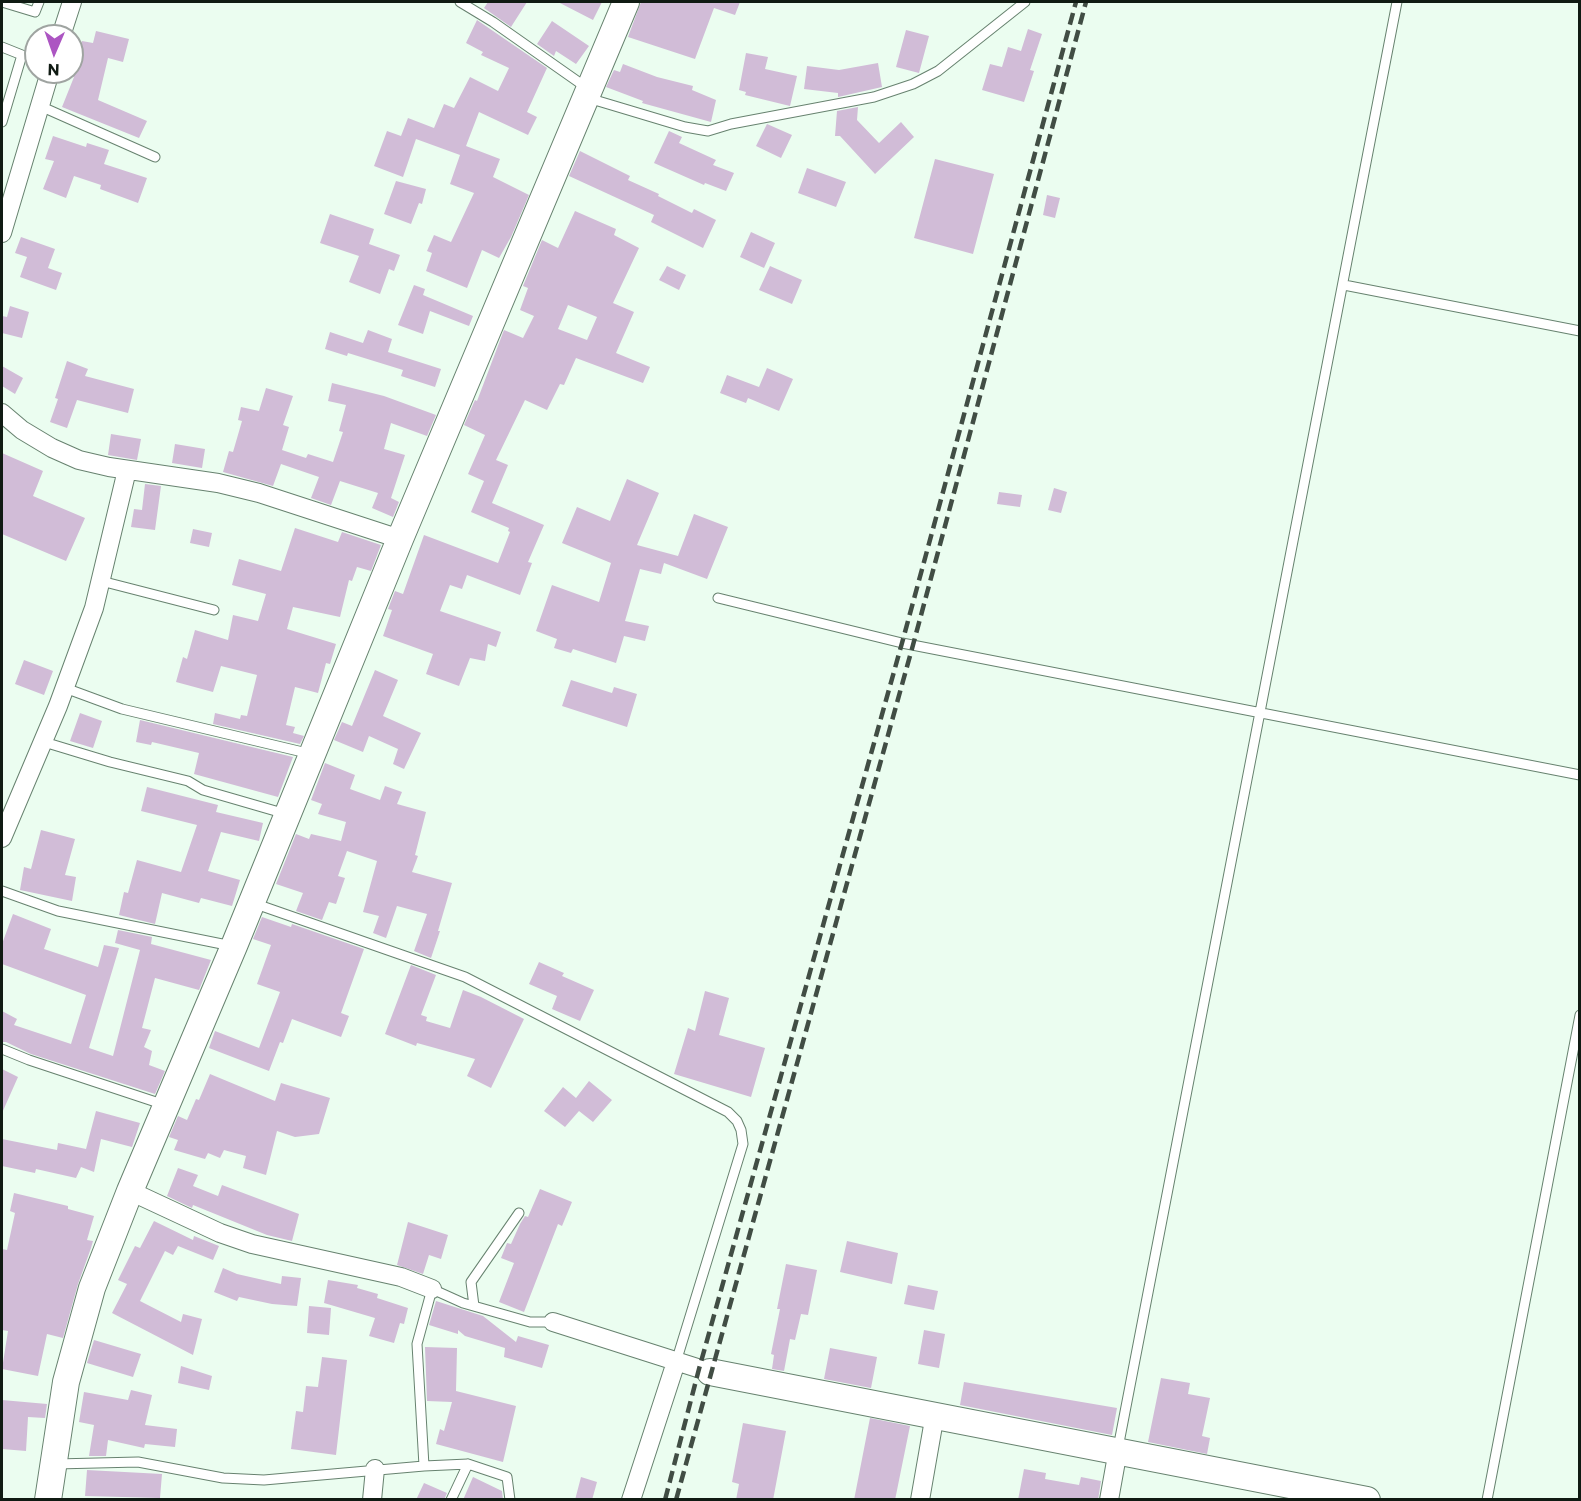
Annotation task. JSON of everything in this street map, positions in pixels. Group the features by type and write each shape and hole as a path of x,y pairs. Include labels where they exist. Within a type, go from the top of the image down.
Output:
{"street":[{"path":"65,24 72,2"},
{"path":"48,1500 66,1382 92,1288 400,539 626,2"},
{"path":"2,232 46,84"},
{"path":"2,412 22,430 52,448 79,460 127,470 218,483 400,539"},
{"path":"2,838 44,742 94,609 127,470"},
{"path":"130,1191 220,1233 252,1244 401,1277 432,1289"},
{"path":"553,1322 710,1372 935,1414 1367,1500"},
{"path":"631,1500 676,1362"},
{"path":"920,1500 935,1414"},
{"path":"1109,1500 1118,1450"},
{"path":"372,1500 375,1469"}],"lane":[{"path":"2,2 35,12 39,2"},
{"path":"460,2 493,22 587,93 685,127 708,131 730,124 874,97 913,84 938,71 1025,2"},
{"path":"1118,1450 1397,2"},
{"path":"2,48 22,55 2,122"},
{"path":"40,106 155,156"},
{"path":"1344,285 1580,331"},
{"path":"101,581 214,610"},
{"path":"718,598 902,643 1580,775"},
{"path":"65,688 122,709 311,754"},
{"path":"44,742 110,762 188,781 203,790 286,814"},
{"path":"2,891 58,911 234,946"},
{"path":"251,902 465,977 728,1112 737,1120 743,1144 676,1362"},
{"path":"1486,1500 1580,1015"},
{"path":"2,1049 167,1106"},
{"path":"474,1306 471,1282 519,1214"},
{"path":"424,1466 417,1344 432,1289 474,1306 530,1322 553,1322"},
{"path":"53,1464 138,1462 223,1478 264,1480 375,1469 468,1464 507,1477 510,1500"},
{"path":"450,1500 468,1464"}],"building":[{"path":"488,2 527,2 511,27 484,8"},
{"path":"558,2 602,2 593,20"},
{"path":"641,2 740,2 735,15 714,8 695,59 628,37"},
{"path":"477,20 547,68 527,112 537,117 528,135 479,112 466,146 500,159 493,177 529,195 511,237 499,258 482,250 467,288 426,271 432,253 427,251 434,235 451,242 474,193 450,184 460,155 416,139 403,177 374,166 387,131 401,136 408,118 434,128 444,104 454,108 470,77 498,91 509,68 481,55 483,52 466,43"},
{"path":"552,21 589,46 576,64 556,51 554,56 537,44"},
{"path":"1028,29 1042,34 1030,70 1034,71 1024,102 982,90 990,64 1002,67 1008,47 1021,51"},
{"path":"906,30 929,36 919,73 896,67"},
{"path":"96,31 129,39 123,62 108,58 98,100 147,121 139,138 62,107 71,84 84,84 84,41 93,43"},
{"path":"746,53 768,57 765,69 797,76 790,106 745,95 746,92 739,90"},
{"path":"878,63 882,87 838,97 838,93 804,89 807,66 839,70"},
{"path":"623,64 657,77 693,86 692,90 716,100 711,122 642,103 643,101 606,87 614,70 620,72"},
{"path":"858,107 857,120 879,143 901,122 914,137 875,174 840,136 835,136 837,111"},
{"path":"767,124 792,135 781,158 756,146"},
{"path":"669,131 682,137 679,143 716,160 713,165 734,173 726,191 705,183 704,185 654,163"},
{"path":"53,136 86,147 87,143 109,150 104,164 147,178 138,203 100,189 101,185 74,176 66,198 43,189 54,161 45,159"},
{"path":"580,151 630,176 628,180 659,194 658,196 692,213 694,209 716,220 703,248 651,222 654,215 569,176"},
{"path":"935,159 994,174 973,254 914,238"},
{"path":"807,168 846,182 836,207 798,193"},
{"path":"396,181 426,189 422,204 419,203 411,224 384,214"},
{"path":"1047,195 1060,198 1055,218 1043,215"},
{"path":"575,211 616,229 614,235 639,248 613,303 634,312 616,353 650,367 643,383 576,358 564,385 560,384 547,410 525,400 496,460 508,465 492,503 544,525 528,562 532,563 520,595 467,575 462,589 450,585 440,611 501,632 496,647 488,644 485,661 470,658 459,686 426,674 433,654 383,636 392,610 388,609 395,591 403,594 424,535 498,563 510,532 509,528 471,512 484,481 468,474 485,435 464,425 475,400 477,401 504,330 523,338 534,316 520,310 528,288 523,286 542,240 558,248","holes":["568,305 597,317 587,340 558,329"]},
{"path":"330,214 374,229 369,244 400,255 394,271 389,269 380,294 349,282 359,256 320,243"},
{"path":"751,232 775,243 764,268 740,257"},
{"path":"21,237 55,249 48,268 62,273 56,290 20,277 27,257 15,253"},
{"path":"667,266 686,275 679,290 659,280"},
{"path":"770,266 802,280 792,304 759,290"},
{"path":"414,285 425,289 423,295 473,316 469,326 430,311 423,334 398,325"},
{"path":"10,306 29,312 22,338 2,333 2,316 7,317"},
{"path":"368,330 392,339 388,352 441,369 435,387 401,376 403,370 348,353 347,356 325,349 330,332 363,343"},
{"path":"67,361 88,369 85,376 134,389 128,413 77,400 67,428 50,422"},
{"path":"2,366 23,378 15,394 2,386"},
{"path":"767,368 793,379 779,411 748,398 746,403 720,393 727,375 759,387"},
{"path":"332,383 384,396 436,415 427,436 391,423 384,449 405,455 391,498 399,502 393,517 372,508 378,493 340,481 331,505 311,498 319,477 281,464 273,486 223,472 229,451 233,452 242,421 238,420 241,407 259,411 266,388 293,396 283,425 289,427 282,450 306,458 308,454 333,462 343,432 339,431 346,405 328,401"},
{"path":"111,434 141,439 137,460 108,455"},
{"path":"175,444 205,449 202,468 172,463"},
{"path":"2,453 43,471 33,496 85,518 66,561 2,534"},
{"path":"627,479 659,493 637,545 678,556 694,514 728,527 707,579 664,563 661,574 640,569 625,621 649,626 645,641 624,636 616,663 573,649 571,653 554,648 557,639 536,631 552,585 599,602 611,563 562,543 577,507 610,521"},
{"path":"145,484 161,486 155,530 131,527 134,509 142,510"},
{"path":"1054,488 1067,492 1061,513 1048,510"},
{"path":"999,492 1022,495 1020,507 997,504"},
{"path":"295,528 338,542 342,532 381,545 371,571 357,567 352,581 349,580 340,617 293,607 287,629 336,644 330,664 326,663 318,693 295,687 286,725 295,727 293,733 304,736 300,744 213,724 215,713 240,719 241,715 247,716 257,675 221,666 213,692 176,682 183,657 187,659 195,630 228,640 233,615 258,621 266,594 232,585 239,559 281,571"},
{"path":"193,529 212,533 209,547 190,543"},
{"path":"24,660 53,671 44,695 15,684"},
{"path":"375,670 398,680 383,716 421,733 404,769 393,764 398,749 369,736 363,752 334,740 342,722 352,726"},
{"path":"571,680 612,693 614,687 637,694 627,727 562,706"},
{"path":"80,713 102,721 93,748 70,741"},
{"path":"140,720 293,757 278,797 194,774 199,753 152,742 151,745 136,742"},
{"path":"325,763 355,775 350,789 380,800 385,786 402,792 397,804 426,812 415,855 418,856 412,872 452,883 431,958 414,951 427,914 397,906 386,938 373,933 379,916 363,912 377,861 347,851 338,876 345,878 336,904 329,902 322,920 296,911 303,893 276,884 296,834 309,839 311,834 341,841 346,822 318,814 322,804 311,800"},
{"path":"147,787 218,805 216,812 263,823 259,841 221,832 208,871 240,880 232,906 201,898 199,903 162,893 155,924 119,915 124,892 128,893 137,860 181,872 197,825 141,811"},
{"path":"41,830 75,839 65,875 76,877 72,901 20,890 24,867 31,869"},
{"path":"13,914 51,929 44,949 98,967 104,945 119,948 89,1048 113,1056 140,950 115,943 118,930 152,937 151,944 211,960 199,990 155,978 142,1028 151,1030 144,1047 152,1051 149,1065 165,1071 155,1094 31,1054 2,1042 2,1011 17,1019 14,1025 71,1044 86,995 2,964 2,944"},
{"path":"262,917 291,927 292,924 364,949 341,1013 349,1016 341,1037 292,1019 269,1071 209,1048 215,1031 259,1048 280,992 257,984 271,945 253,939"},
{"path":"539,962 564,973 562,976 594,990 580,1021 552,1009 557,996 529,984"},
{"path":"411,965 436,975 421,1015 427,1017 426,1021 450,1028 463,990 524,1019 491,1088 467,1076 475,1059 417,1043 416,1046 385,1034"},
{"path":"705,991 729,998 719,1035 765,1048 751,1097 674,1074 688,1028 695,1031"},
{"path":"2,1069 18,1077 2,1113"},
{"path":"210,1074 275,1101 281,1083 330,1098 319,1134 295,1137 277,1131 266,1175 243,1168 246,1156 224,1150 220,1158 208,1153 205,1159 174,1150 178,1140 169,1137 178,1116 187,1120"},
{"path":"589,1081 612,1100 593,1122 579,1111 565,1127 544,1111 563,1087 576,1098"},
{"path":"96,1111 140,1123 132,1147 101,1139 94,1172 81,1167 76,1178 36,1169 35,1173 2,1166 2,1139 57,1150 58,1143 86,1149"},
{"path":"178,1168 198,1175 193,1186 218,1196 222,1185 299,1214 292,1241 267,1235 193,1205 192,1208 167,1196"},
{"path":"540,1189 572,1202 562,1226 558,1224 524,1312 499,1302 514,1263 501,1258 507,1243 511,1244 525,1216 528,1217"},
{"path":"14,1193 68,1206 68,1209 94,1216 87,1240 93,1241 63,1338 47,1334 38,1376 2,1369 8,1331 2,1330 2,1249 7,1250 15,1213 10,1211"},
{"path":"154,1221 193,1240 194,1236 219,1246 213,1260 178,1246 173,1255 165,1251 140,1301 181,1322 183,1314 202,1319 193,1355 112,1313 127,1284 118,1280 135,1246 140,1248"},
{"path":"408,1222 448,1235 441,1259 429,1255 423,1274 397,1265"},
{"path":"847,1241 898,1253 892,1284 840,1272"},
{"path":"786,1264 817,1270 808,1315 801,1314 795,1340 790,1339 784,1371 772,1369 774,1355 771,1354"},
{"path":"223,1268 237,1274 281,1284 282,1276 301,1278 297,1306 272,1304 239,1297 237,1301 214,1292"},
{"path":"328,1280 358,1285 357,1288 378,1294 377,1298 408,1308 404,1324 400,1323 394,1343 369,1336 375,1318 324,1303"},
{"path":"908,1285 938,1291 934,1310 904,1304"},
{"path":"436,1301 483,1316 516,1342 518,1336 549,1345 542,1368 504,1357 505,1348 465,1336 458,1330 458,1334 429,1325"},
{"path":"309,1306 331,1308 329,1335 307,1333"},
{"path":"924,1330 945,1334 939,1368 918,1364"},
{"path":"94,1340 141,1354 133,1377 87,1363"},
{"path":"425,1347 457,1348 456,1391 516,1406 503,1462 436,1444 440,1429 444,1431 452,1402 427,1401"},
{"path":"830,1348 877,1357 871,1388 824,1379"},
{"path":"322,1357 347,1360 336,1455 291,1449 296,1411 303,1412 306,1386 318,1387"},
{"path":"181,1366 212,1376 209,1390 178,1383"},
{"path":"1161,1378 1190,1383 1188,1394 1210,1398 1202,1436 1210,1438 1207,1454 1148,1442"},
{"path":"964,1382 1117,1408 1112,1435 960,1405"},
{"path":"131,1390 152,1395 145,1425 177,1429 175,1447 145,1444 144,1448 108,1440 106,1456 89,1456 94,1425 79,1422 84,1392 128,1400"},
{"path":"2,1400 47,1404 45,1418 28,1417 26,1451 2,1449"},
{"path":"870,1418 910,1426 895,1500 854,1500"},
{"path":"743,1423 786,1431 773,1500 736,1500 739,1484 732,1482"},
{"path":"1024,1469 1046,1473 1045,1479 1079,1485 1081,1477 1101,1481 1098,1500 1018,1500"},
{"path":"87,1470 162,1474 160,1498 85,1496"},
{"path":"473,1477 502,1491 503,1500 463,1500"},
{"path":"581,1477 597,1482 592,1500 575,1500"},
{"path":"424,1483 447,1493 444,1500 416,1500"}],"railway":[{"path":"665,1500 699,1369 902,643 1076,2"},
{"path":"676,1500 913,645 1086,2"}]}
